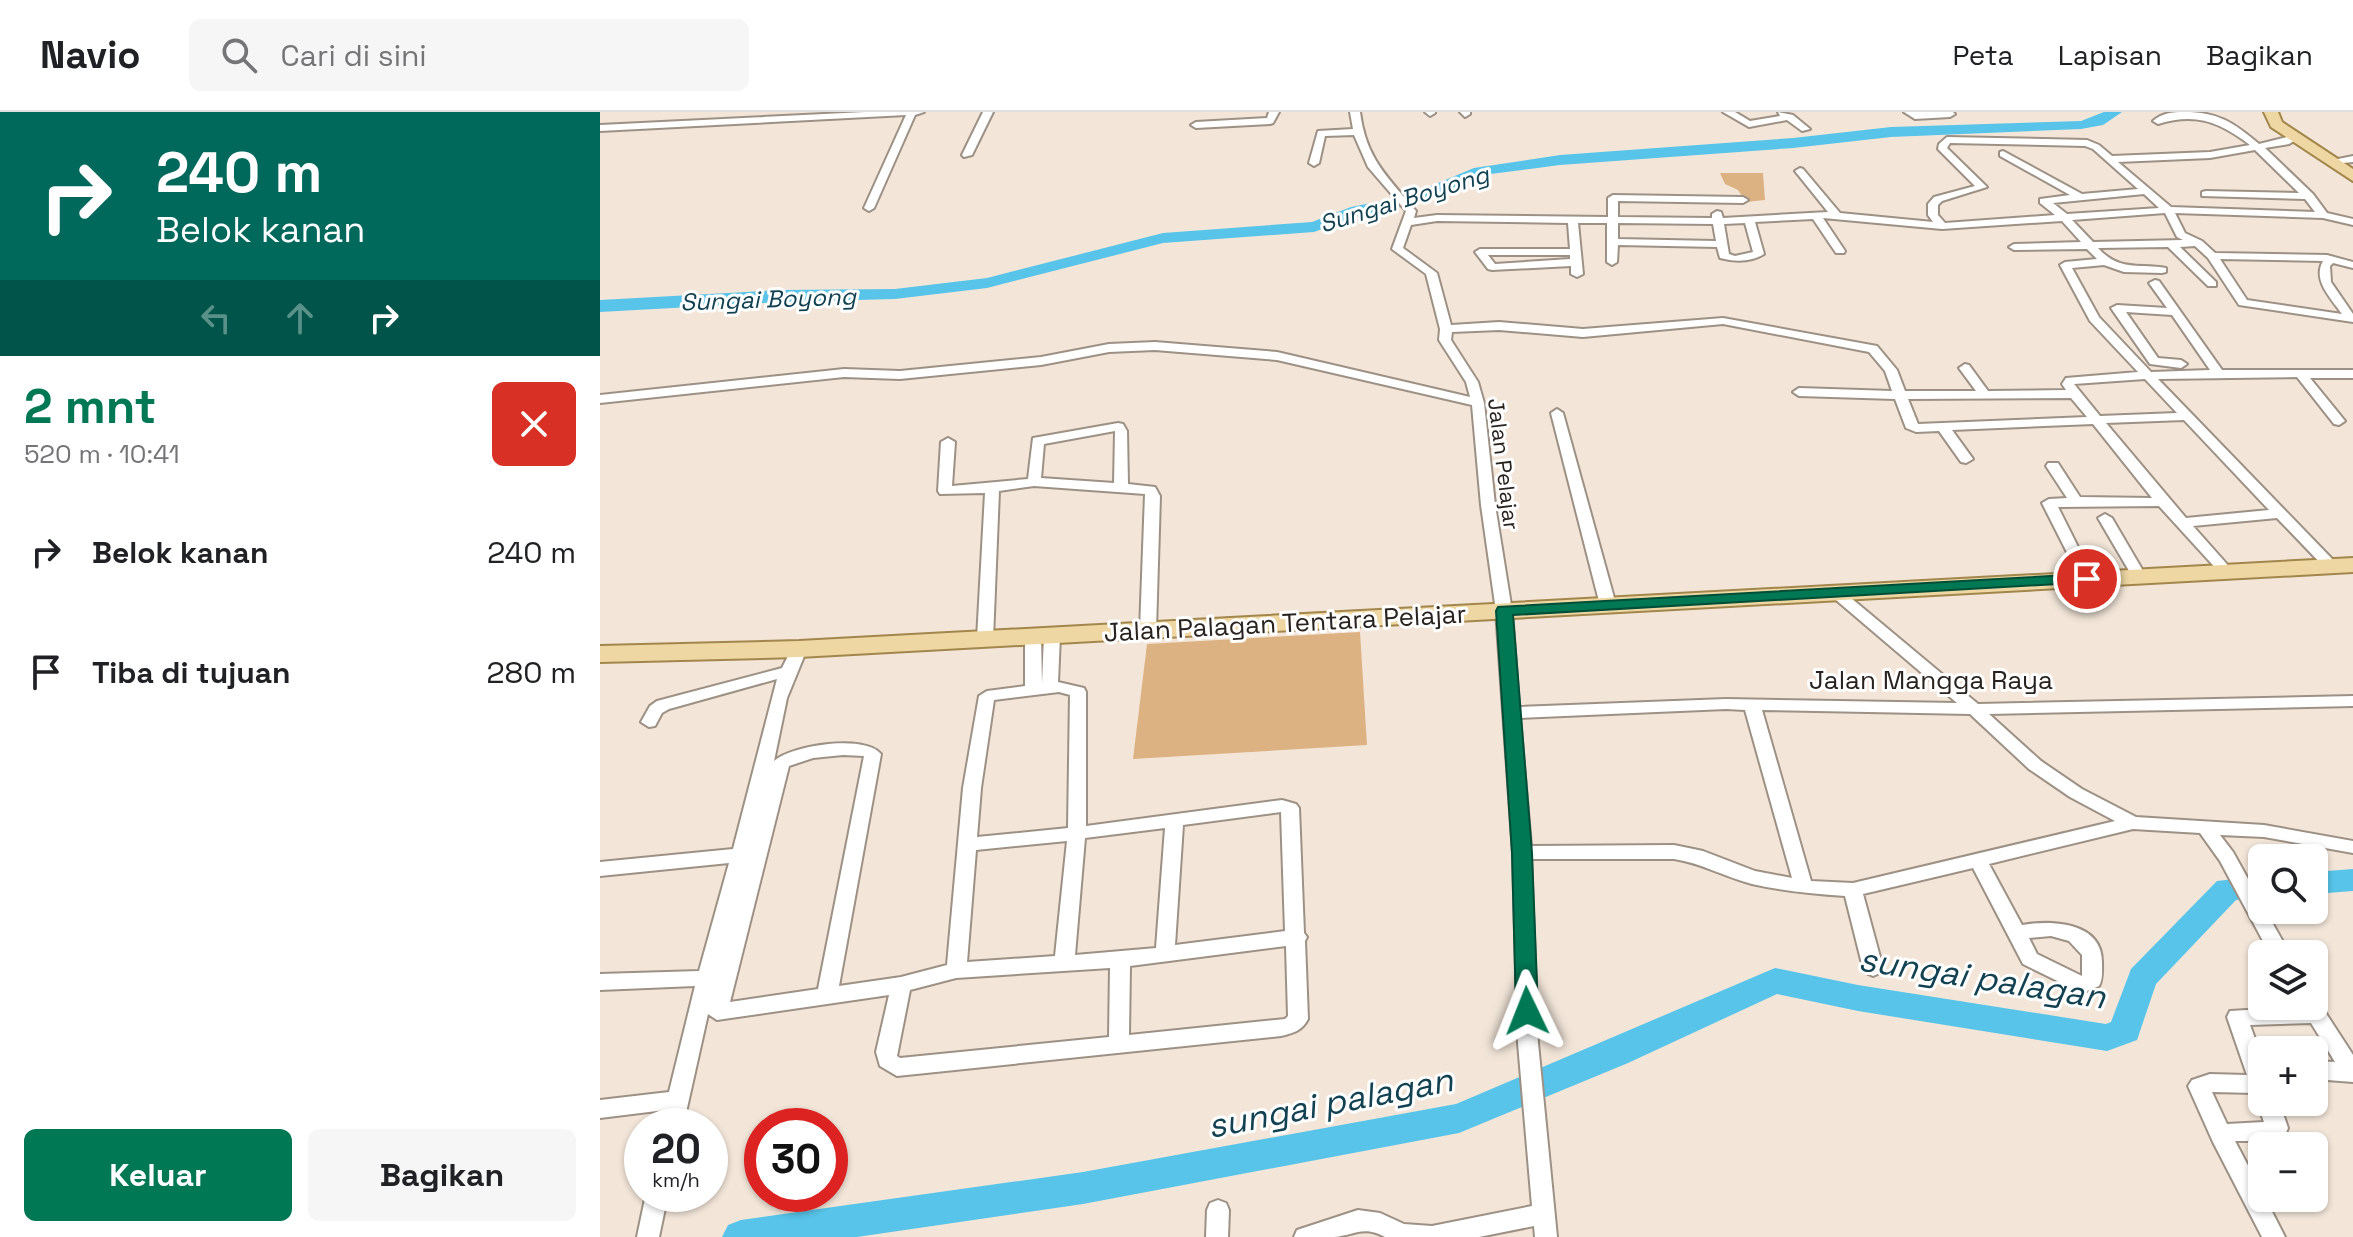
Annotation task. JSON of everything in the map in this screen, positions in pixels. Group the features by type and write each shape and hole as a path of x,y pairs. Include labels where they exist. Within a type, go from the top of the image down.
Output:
{"main road":[{"path":"2271,112 2276,124 2353,176"},
{"name":"Jalan Palagan Tentara Pelajar","path":"600,654 799,649 2342,566"}],"street":[{"path":"704,122 712,112"},
{"path":"869,208 912,112"},
{"path":"600,128 919,112"},
{"path":"967,155 988,112"},
{"path":"1196,125 1270,121 1274,112"},
{"path":"1355,112 1356,132 1364,155 1391,192 1408,213 1437,218 1717,221 1836,215 1942,226 2168,210 2323,215 2347,221 2353,235"},
{"path":"1728,112 1749,124 1803,112"},
{"path":"1909,112 1915,116 1950,114"},
{"path":"2158,121 2170,115 2204,113 2256,147 2309,196 2323,215"},
{"path":"1785,115 1805,129"},
{"path":"1314,163 1321,133 1356,132"},
{"path":"2110,159 2210,155 2286,142 2296,136"},
{"path":"1942,226 1933,215 1933,204 1938,199 1982,187 1943,149 1947,140 2078,142 2092,145 2168,210 2181,235 2198,243 2212,256 2243,303 2352,319"},
{"path":"2003,154 2078,196"},
{"path":"2333,161 2353,159"},
{"path":"1800,171 1836,215"},
{"path":"2105,262 2063,216 2044,201 2143,191"},
{"path":"2206,194 2309,196"},
{"path":"2193,196 2205,211"},
{"path":"1612,262 1611,199 1743,200"},
{"path":"1717,200 1717,221 1727,258 1759,254 1749,220"},
{"name":"Jalan Pelajar","path":"1408,213 1397,249 1431,273 1446,329 1445,340 1472,382 1478,403 1488,505 1504,611 1522,853 1528,1043 1544,1225"},
{"path":"1816,215 1840,251"},
{"path":"1573,219 1576,263"},
{"path":"1611,242 1722,244"},
{"path":"2014,247 2198,243"},
{"path":"2171,244 2212,284"},
{"path":"1480,252 1576,263 1492,267 1480,252"},
{"path":"2212,256 2331,259 2342,265 2353,265"},
{"path":"2331,259 2325,265 2325,282 2352,319"},
{"path":"2162,270 2124,269 2105,262 2065,265 2094,319 2281,513 2342,566"},
{"path":"2194,268 2222,268"},
{"path":"2155,283 2214,368"},
{"path":"2176,312 2117,308 2157,363 2301,374 2353,374"},
{"path":"1446,329 1499,326 1583,333 1723,321 1849,343 1873,349 1882,358 1914,427 2188,416"},
{"path":"600,399 844,373 900,375 1041,361 1109,348 1155,346 1277,356 1334,372 1478,403"},
{"path":"1965,368 1985,395"},
{"path":"2214,368 2070,381 2068,384 2093,419 2163,502 2226,571"},
{"path":"2301,374 2339,421"},
{"path":"1799,392 2075,394"},
{"path":"1557,413 1608,605"},
{"path":"1942,426 1966,459"},
{"path":"1034,482 1038,441 1118,427 1121,431 1121,487"},
{"path":"948,442 945,491 1034,482 1150,490 1153,496 1148,630"},
{"path":"2053,466 2076,501"},
{"path":"985,639 992,488"},
{"path":"2087,579 2049,505 2076,501 2163,502"},
{"path":"2182,523 2281,513"},
{"path":"2105,518 2139,576"},
{"path":"1834,591 1974,709 2035,765 2076,793 2133,823"},
{"path":"1042,688 1043,636"},
{"path":"799,649 785,672 717,1012 901,985 956,970 1120,960 1297,937"},
{"path":"649,722 663,705 785,672"},
{"path":"956,970 967,844 987,696 1042,688 1078,692 1077,830 1064,963"},
{"name":"Jalan Mangga Raya","path":"1510,713 1752,705 1974,709 2353,701"},
{"path":"1752,705 1804,887"},
{"path":"675,1108 740,855 755,831 781,763 787,757 863,748 873,754 827,995"},
{"path":"901,985 886,1052 887,1060 897,1067 1292,1025 1299,1011 1290,808 1282,806 1077,830 1017,841 967,844"},
{"path":"1165,952 1175,819"},
{"path":"1522,853 1674,852 1707,859 1752,877 1804,887 1853,890 2133,823 2264,831 2353,847"},
{"path":"2205,827 2227,857 2272,940"},
{"path":"600,869 740,855"},
{"path":"1978,861 2018,933"},
{"path":"1853,890 1873,968"},
{"path":"1119,1045 1120,960"},
{"path":"600,982 708,978"},
{"path":"2248,1016 2237,1017 2248,1046"},
{"path":"2319,1020 2352,1072"},
{"path":"2328,1071 2352,1072"},
{"path":"2248,1078 2199,1086 2274,1237"},
{"path":"600,1109 677,1100"},
{"path":"2221,1135 2229,1132 2268,1132 2277,1128 2273,1116"},
{"path":"1217,1237 1218,1210"},
{"path":"648,1237 653,1212"},
{"path":"1305,1237 1358,1220 1380,1223 1401,1234 1432,1236 1544,1225"}],"shaded area":[{"path":"1720,173 1763,173 1765,200 1746,202 1738,190 1725,184"},
{"path":"1360,632 1367,745 1133,759 1147,644"}],"waterway":[{"name":"Sungai Boyong","path":"600,306 782,296 895,294 987,283 1163,238 1314,227 1357,211 1412,200 1480,171 1560,160 1793,143 1891,132 2081,125 2098,122 2115,112"},
{"name":"sungai palagan","path":"2328,882 2353,880"},
{"name":"sungai palagan","path":"741,1237 1083,1188 1459,1118 1616,1053 1775,981 1858,998 2107,1038 2125,1031 2142,978 2228,889 2248,888"}],"route":[{"path":"1527,1011 1522,853 1504,611 2087,579"}]}
